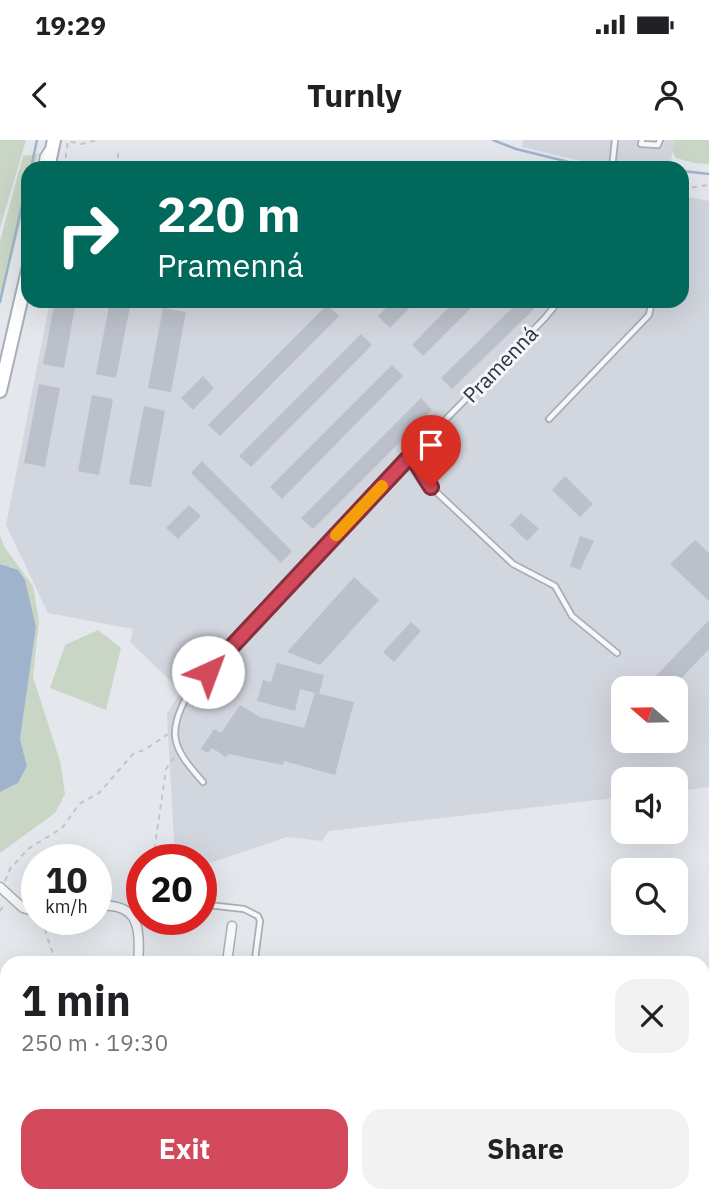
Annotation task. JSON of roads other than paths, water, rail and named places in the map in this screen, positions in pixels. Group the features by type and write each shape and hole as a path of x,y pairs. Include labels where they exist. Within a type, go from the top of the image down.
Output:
{"main road":[{"path":"49,161 53,140"},
{"path":"0,391 21,301"}],"street":[{"path":"1,888 21,906"},
{"path":"112,905 127,911 134,918 139,930 138,956"},
{"path":"228,956 232,926"}],"lane":[{"path":"42,161 53,140"},
{"path":"613,161 615,140"},
{"path":"642,140 641,144 659,145 660,140"},
{"name":"Pramenná","path":"203,782 183,759 175,740 177,715 190,692 411,455 553,308"},
{"path":"549,419 649,315 650,308"},
{"path":"411,455 431,487 513,564 555,586 572,616 617,653"},
{"path":"217,906 244,909 258,916 260,921 254,956"}],"water":[{"path":"0,564 18,570 25,580 36,627 20,739 27,766 18,783 0,792"}],"waterway":[{"path":"32,161 37,140"},
{"path":"493,140 516,149 565,161"},
{"path":"689,172 709,174"},
{"path":"0,302 21,210"}]}
